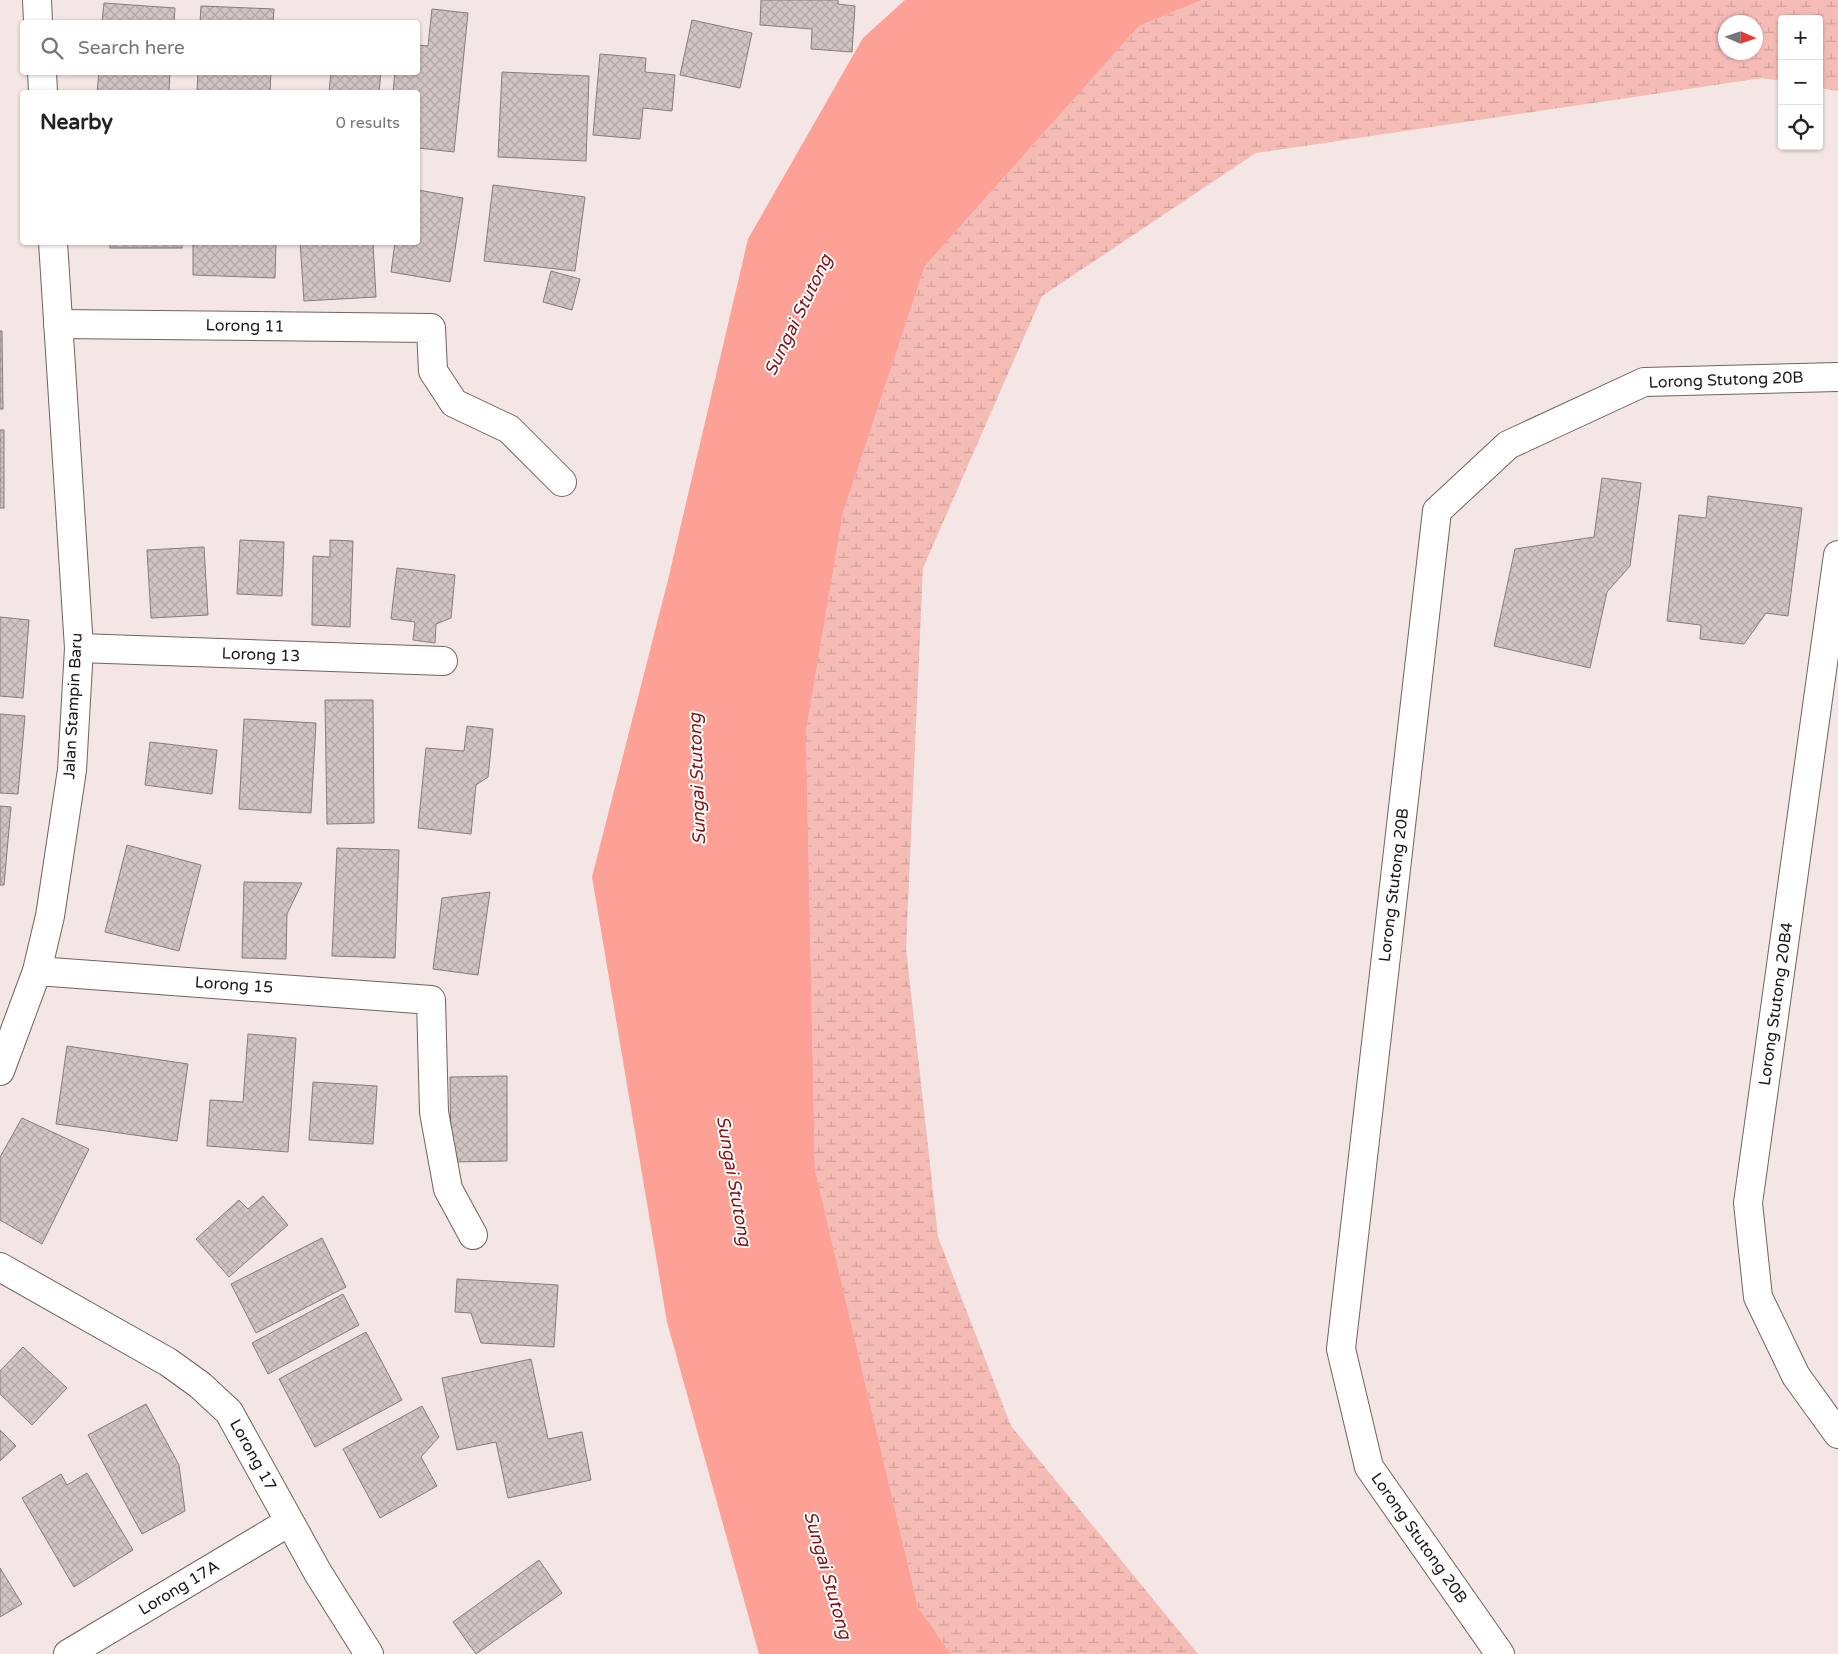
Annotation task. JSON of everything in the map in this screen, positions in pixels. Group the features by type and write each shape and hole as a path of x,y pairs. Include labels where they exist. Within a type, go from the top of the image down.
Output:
{"street":[{"path":"37,0 38,20"},
{"path":"42,75 43,90"},
{"name":"Jalan Stampin Baru","path":"0,1071 37,971 50,916 72,770 79,648 53,245"},
{"name":"Lorong 11","path":"58,324 431,328 433,371 454,403 509,430 562,482"},
{"name":"Lorong Stutong 20B","path":"1500,1654 1369,1467 1341,1349 1437,512 1508,445 1644,382 1838,378"},
{"name":"Lorong Stutong 20B4","path":"1838,555 1748,1203 1758,1298 1796,1376 1838,1434"},
{"name":"Lorong 13","path":"79,648 443,661"},
{"name":"Lorong 15","path":"37,971 431,1000 434,1112 448,1189 473,1236"},
{"name":"Lorong 17","path":"0,1267 168,1362 200,1384 229,1412 318,1573 369,1654"},
{"name":"Lorong 17A","path":"68,1654 290,1522"}],"green space":[{"path":"1202,0 1838,0 1838,91 1823,89 1823,15 1778,15 1778,80 1762,78 1256,153 1042,296 923,568 906,948 938,1237 1011,1426 1198,1654 951,1654 918,1607 815,1170 806,731 843,513 925,266 1139,26"}],"water":[{"name":"Sungai Stutong","path":"905,0 1202,0 1139,26 925,266 843,513 806,731 815,1170 918,1607 951,1654 759,1654 667,1322 592,877 668,580 748,239 863,38"}],"building":[{"path":"761,0 838,0 838,4 855,6 852,52 811,49 812,29 760,25"},
{"path":"104,3 175,8 174,20 102,20"},
{"path":"201,6 274,9 273,20 200,20"},
{"path":"432,9 468,13 454,152 420,148 420,90 393,90 395,75 420,75 420,45 428,46"},
{"path":"692,20 752,33 740,88 680,75"},
{"path":"600,54 646,58 645,72 675,75 672,111 643,108 640,139 593,135"},
{"path":"502,72 589,76 586,161 498,157"},
{"path":"99,75 170,75 169,90 97,90"},
{"path":"198,75 271,75 270,90 197,90"},
{"path":"331,75 381,75 379,90 329,90"},
{"path":"493,185 585,197 575,271 484,261"},
{"path":"420,190 463,198 450,282 391,272 395,245 420,245"},
{"path":"110,245 182,245 182,248 110,248"},
{"path":"193,245 276,245 275,278 193,275"},
{"path":"300,245 373,245 376,297 304,301"},
{"path":"551,271 580,279 572,310 543,302"},
{"path":"0,331 2,331 3,409 0,409"},
{"path":"0,430 4,430 4,508 0,508"},
{"path":"1602,478 1641,483 1630,566 1607,592 1590,668 1494,646 1515,549 1594,537"},
{"path":"1708,496 1802,508 1788,616 1766,613 1744,644 1700,639 1701,625 1667,621 1679,515 1706,518"},
{"path":"240,540 284,542 282,596 237,594"},
{"path":"330,540 353,541 350,627 312,625 313,556 330,557"},
{"path":"204,547 208,615 151,618 147,550"},
{"path":"397,568 455,575 451,618 436,624 435,643 413,640 415,622 391,619"},
{"path":"0,617 29,620 23,698 0,696"},
{"path":"325,700 373,700 374,823 327,824"},
{"path":"0,714 25,716 18,794 0,793"},
{"path":"244,719 316,723 311,813 239,809"},
{"path":"467,726 493,729 488,777 476,785 471,834 418,828 426,748 464,751"},
{"path":"150,742 217,750 212,794 145,785"},
{"path":"0,806 11,807 4,885 0,885"},
{"path":"127,845 201,865 179,951 105,932"},
{"path":"337,848 399,850 395,958 332,956"},
{"path":"244,882 302,883 287,914 286,959 242,958"},
{"path":"490,892 478,975 433,969 442,898"},
{"path":"248,1034 296,1038 288,1152 207,1146 210,1100 243,1102"},
{"path":"67,1046 188,1064 177,1141 56,1124"},
{"path":"507,1076 507,1161 451,1162 450,1077"},
{"path":"313,1082 377,1086 373,1144 309,1140"},
{"path":"22,1118 89,1149 42,1244 0,1220 0,1157"},
{"path":"263,1196 288,1225 229,1277 196,1239 239,1200 248,1209"},
{"path":"322,1238 346,1287 256,1333 231,1284"},
{"path":"457,1279 558,1285 554,1347 481,1343 471,1313 455,1312"},
{"path":"343,1294 359,1325 268,1374 252,1343"},
{"path":"366,1332 402,1400 315,1447 279,1379"},
{"path":"23,1347 67,1388 32,1425 0,1394 0,1371"},
{"path":"531,1359 548,1439 582,1432 591,1480 508,1498 496,1442 457,1450 442,1378"},
{"path":"146,1404 179,1465 185,1511 142,1534 88,1435"},
{"path":"422,1406 439,1437 421,1457 437,1486 380,1518 343,1449"},
{"path":"0,1430 16,1446 0,1461"},
{"path":"87,1473 133,1550 74,1587 22,1498 61,1474 67,1485"},
{"path":"539,1560 562,1593 476,1654 453,1622"},
{"path":"0,1568 22,1604 0,1617"}]}
